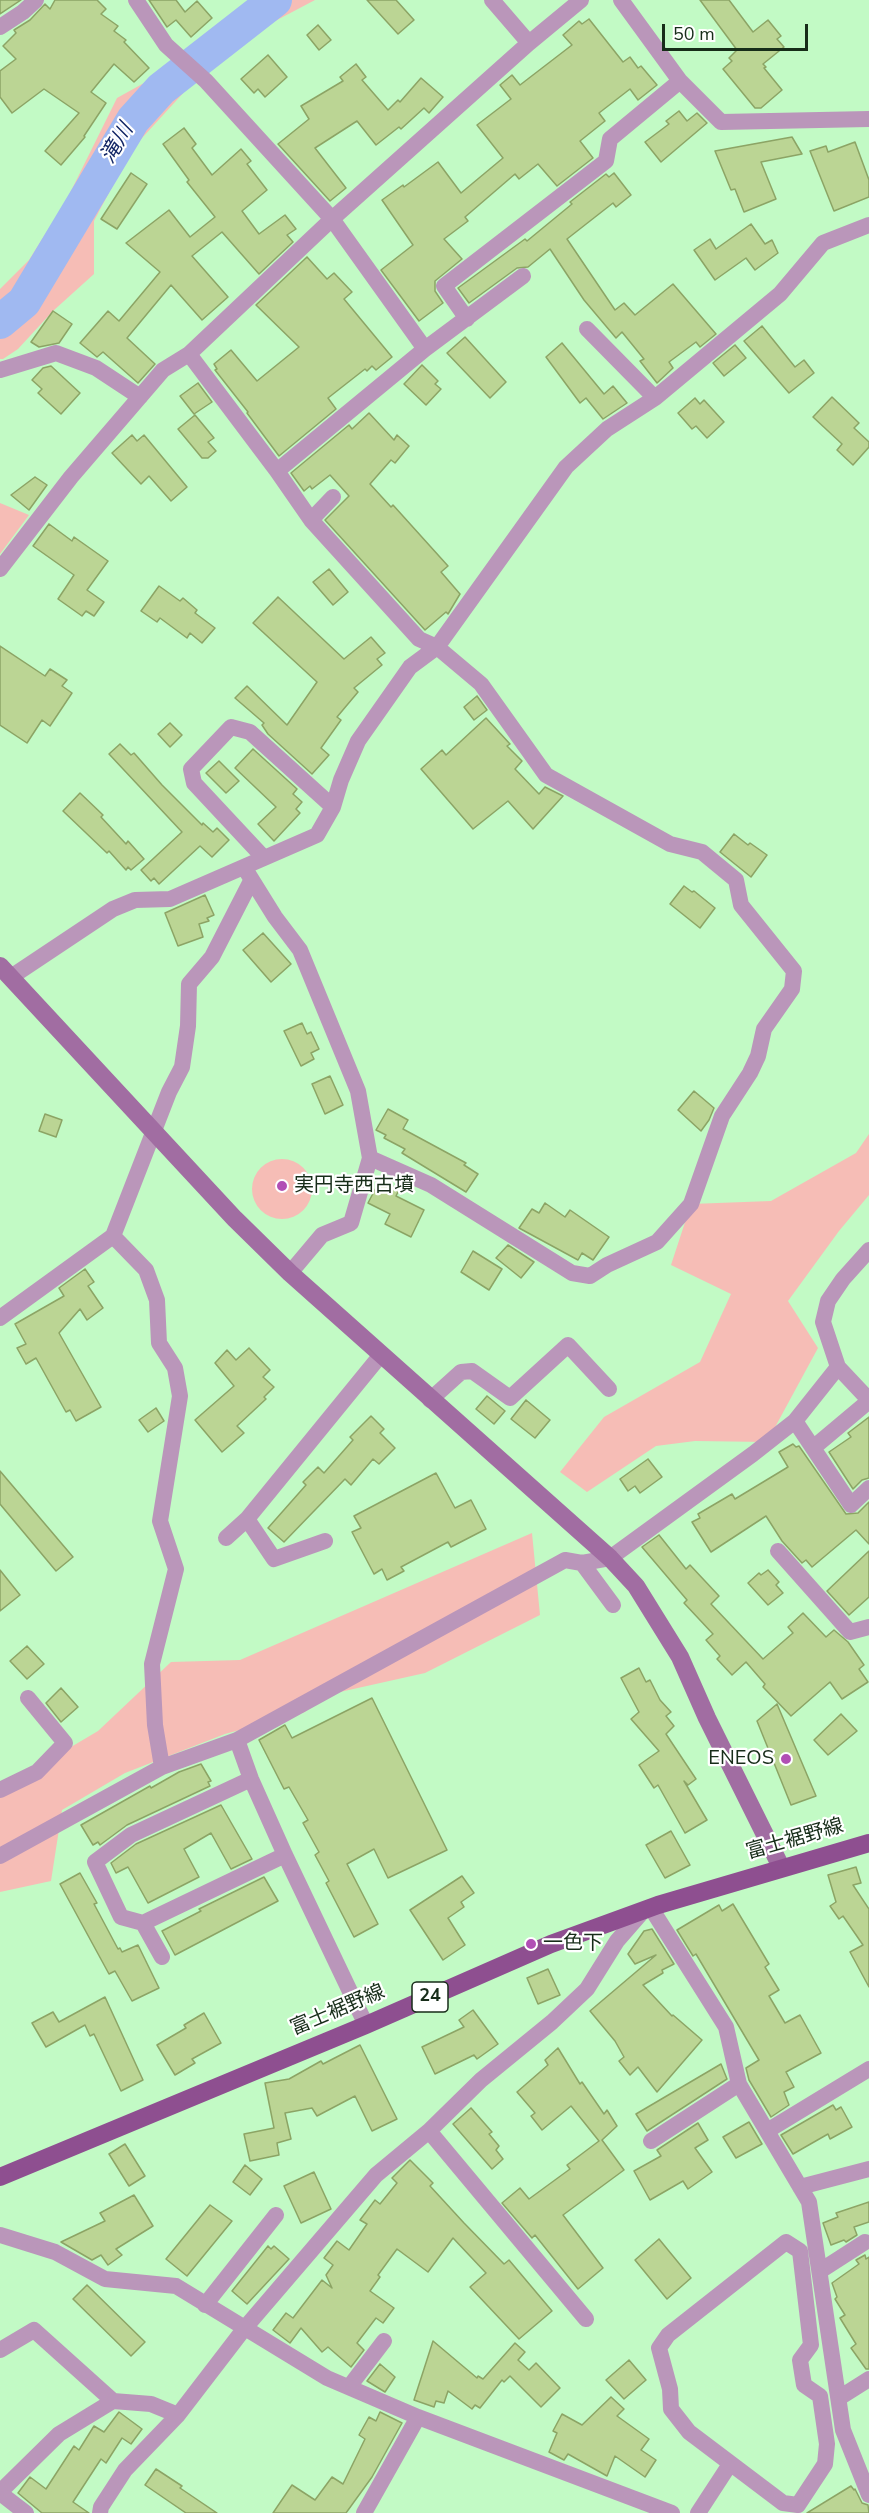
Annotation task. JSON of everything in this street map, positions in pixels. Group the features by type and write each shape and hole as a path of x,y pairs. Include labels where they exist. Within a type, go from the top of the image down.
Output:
{"main road":[{"name":"富士裾野線","path":"0,2177 366,2025 551,1944 648,1909 781,1867 869,1843"}],"street":[{"path":"0,27 23,12 36,0"},
{"path":"136,0 166,45 206,81 332,219 425,349"},
{"path":"492,0 529,43"},
{"path":"0,569 70,477 162,370 189,354 332,219 529,43 581,0"},
{"path":"621,0 680,81 721,122 869,119"},
{"path":"467,319 444,286 606,161 610,139 680,81"},
{"path":"781,1867 707,1718 680,1657 636,1586 610,1558 380,1356 290,1273 235,1219 3,969 113,909 135,900 171,899 244,865 317,836 333,807 358,741 410,667 438,647 566,466 607,429 655,398 780,294 823,243 869,225"},
{"path":"277,471 425,349 523,276"},
{"path":"587,329 655,398"},
{"path":"0,370 56,353 96,368 140,397"},
{"path":"189,354 311,520 419,639 438,647 482,684 546,775 670,844 702,852 736,880 741,906 794,971 792,989 764,1029 758,1056 750,1074 722,1116 691,1204 657,1242 607,1265 590,1276 572,1273 431,1185 370,1158"},
{"path":"311,520 333,497"},
{"path":"264,858 194,783 191,769 231,727 249,732 333,807"},
{"path":"244,865 251,881 300,950 358,1091 370,1158 351,1223 322,1235 290,1273"},
{"path":"0,1318 113,1236 182,1067 188,1026 189,984 212,957 251,881"},
{"path":"113,1236 146,1270 157,1300 159,1343 175,1368 180,1396 160,1521 176,1569 152,1664 155,1725 162,1767"},
{"path":"813,1448 869,1401 838,1367 823,1322 828,1301 843,1279 869,1250"},
{"path":"430,1400 461,1372 472,1371 510,1398 568,1345 609,1389"},
{"path":"226,1538 247,1519 380,1356"},
{"path":"0,1856 162,1767 237,1740 565,1560 582,1563 610,1558 795,1421 838,1367"},
{"path":"795,1421 851,1504 869,1488"},
{"path":"247,1519 274,1559 325,1541"},
{"path":"778,1551 850,1632 869,1627"},
{"path":"582,1563 613,1605"},
{"path":"0,1790 37,1772 65,1743 28,1698"},
{"path":"237,1740 251,1779 285,1855 366,2025"},
{"path":"251,1779 131,1835 95,1862 121,1917 143,1923 285,1855"},
{"path":"100,2513 101,2507 125,2470 178,2415 244,2329 376,2175 429,2131 481,2080 552,2022 587,1989 617,1941 648,1909 726,2027 739,2084 809,2202 843,2430 869,2495"},
{"path":"143,1923 162,1957"},
{"path":"767,2131 869,2068"},
{"path":"651,2140 739,2084"},
{"path":"429,2131 586,2319"},
{"path":"800,2187 869,2169"},
{"path":"205,2305 276,2215"},
{"path":"0,2235 55,2252 105,2279 176,2286 327,2378 418,2417 672,2513"},
{"path":"786,2242 800,2251 812,2345 800,2360 804,2385 819,2396 827,2444 825,2464 798,2505 783,2503 730,2464 689,2432 671,2409 670,2389 659,2348 669,2335 786,2242"},
{"path":"820,2271 865,2242"},
{"path":"0,2350 34,2330 113,2402"},
{"path":"349,2387 384,2341"},
{"path":"839,2398 869,2379"},
{"path":"26,2513 0,2492 59,2434 113,2402 151,2404 178,2415"},
{"path":"364,2513 418,2417"},
{"path":"698,2513 730,2464"}],"shaded area":[{"path":"271,0 315,0 260,29"},
{"path":"144,83 186,90 132,149 94,221 94,274 53,311 18,349 0,359 0,289 29,260 66,201 117,98"},
{"path":"0,503 29,515 0,554"},
{"path":"869,1134 869,1195 839,1231 788,1301 818,1348 767,1442 695,1441 656,1446 587,1492 560,1472 604,1417 700,1362 731,1294 671,1265 691,1204 771,1201 856,1153"},
{"name":"実円寺西古墳","path":"276,1159 288,1159 299,1164 307,1172 312,1189 310,1201 299,1214 288,1219 276,1219 265,1214 257,1206 252,1195 252,1183 257,1172 265,1164"},
{"path":"532,1533 540,1615 425,1673 313,1698 305,1712 225,1734 125,1773 62,1810 51,1881 0,1892 0,1789 98,1731 171,1662 240,1660"}],"building":[{"path":"0,0 21,0 0,14"},
{"path":"55,0 97,0 106,9 101,14 118,26 114,31 126,40 124,42 149,68 134,82 114,64 91,92 106,103 85,137 61,165 45,151 79,113 44,89 12,113 0,97 0,71 16,59 3,46 16,33 14,30 30,20 45,4 50,9"},
{"path":"149,0 176,0 185,12 197,1 212,18 191,37 176,20 167,27"},
{"path":"367,0 396,0 414,20 398,34"},
{"path":"700,0 729,0 753,32 768,20 781,36 777,39 784,47 763,64 782,90 761,108 755,108 723,69 732,61 729,58 737,50"},
{"path":"589,19 623,62 630,57 638,68 641,66 657,85 638,100 630,89 599,113 605,121 580,141 593,158 557,186 538,164 519,179 515,174 465,217 468,221 444,239 462,259 435,281 435,291 443,303 419,321 381,270 413,245 382,200 438,162 461,193 503,158 477,125 511,99 500,85 512,75 520,85 572,45 563,35 579,21 582,24"},
{"path":"318,25 331,40 319,50 307,35"},
{"path":"268,55 287,77 265,97 258,89 254,93 241,79"},
{"path":"356,64 366,77 362,80 388,110 398,100 400,102 421,78 443,97 429,113 424,108 401,129 399,127 376,145 357,121 315,148 346,188 330,201 278,144 309,119 301,106 343,81 340,77"},
{"path":"679,111 687,121 697,113 707,123 661,162 645,142 669,124 666,121"},
{"path":"184,128 196,144 192,148 212,175 241,149 251,161 247,164 267,190 242,211 259,234 285,215 296,229 287,235 293,242 259,274 222,232 192,256 228,297 202,320 171,285 127,338 155,364 138,383 103,352 97,357 80,343 108,311 119,321 160,272 126,243 169,210 190,237 215,217 187,182 189,180 163,144"},
{"path":"792,137 802,154 761,162 776,199 744,212 735,189 731,190 715,151"},
{"path":"855,142 869,180 869,197 834,211 810,151 826,146 828,152"},
{"path":"131,173 147,184 117,229 101,219"},
{"path":"614,173 631,195 616,207 613,203 567,239 615,310 624,303 635,315 673,284 716,334 700,347 696,342 669,362 673,368 657,383 640,361 644,359 622,332 616,338 584,300 550,249 528,267 517,268 469,303 458,288 525,239 527,241 572,204 570,202 606,174 609,177"},
{"path":"751,224 765,244 772,240 778,253 755,270 746,258 715,280 694,250 710,239 716,249"},
{"path":"307,257 327,279 334,273 352,292 344,299 392,357 376,370 372,366 367,371 365,369 328,398 336,409 279,456 215,370 217,369 214,364 231,350 257,381 299,347 256,305"},
{"path":"53,311 72,324 59,343 39,347 31,342"},
{"path":"762,326 795,367 804,360 814,373 789,393 744,341"},
{"path":"465,337 506,382 490,398 447,353"},
{"path":"562,343 604,394 613,386 627,403 603,419 586,398 580,403 546,357"},
{"path":"735,345 746,358 724,376 713,363"},
{"path":"422,365 438,381 435,384 441,389 426,405 404,384"},
{"path":"51,366 80,393 61,414 38,393 42,389 32,380 43,368"},
{"path":"198,383 212,402 194,414 180,396"},
{"path":"832,397 859,423 854,428 869,442 869,447 853,465 837,450 842,444 813,417"},
{"path":"695,398 700,404 704,400 724,422 707,438 696,426 692,429 678,413"},
{"path":"369,413 394,440 397,435 409,446 395,463 391,460 370,484 391,507 393,505 448,566 441,572 460,594 448,614 446,612 425,630 325,520 349,496 330,475 312,489 310,486 304,491 291,473 349,425 352,429"},
{"path":"195,415 214,438 208,442 216,451 208,458 202,458 178,429"},
{"path":"132,435 137,441 144,435 187,487 171,501 149,476 141,484 112,453"},
{"path":"35,477 47,485 29,510 11,495"},
{"path":"49,524 72,541 74,537 108,561 87,590 104,602 94,616 86,611 82,616 58,599 74,575 33,546"},
{"path":"329,569 348,592 333,605 313,582"},
{"path":"159,586 180,601 183,598 197,610 195,613 215,628 202,643 190,633 187,638 160,618 157,622 141,611"},
{"path":"278,597 344,659 371,637 385,653 377,659 382,665 354,688 358,692 337,717 341,720 321,748 329,755 312,774 268,734 262,725 264,723 235,698 247,686 287,725 317,682 253,623"},
{"path":"0,646 45,676 50,669 67,680 62,686 72,693 50,726 42,720 27,743 0,725"},
{"path":"477,696 487,710 474,720 464,707"},
{"path":"486,718 510,744 507,746 522,761 515,769 539,794 545,787 563,796 533,829 508,801 473,829 421,769 442,750 446,755"},
{"path":"170,723 182,735 170,747 158,734"},
{"path":"120,744 131,755 134,753 202,825 203,823 213,832 217,828 229,840 212,857 200,846 159,884 154,878 151,881 141,870 182,832 109,754"},
{"path":"253,749 297,789 293,794 302,802 296,809 300,813 274,841 258,824 276,807 235,768"},
{"path":"219,761 239,781 226,793 206,773"},
{"path":"80,793 103,815 101,817 126,844 128,841 144,859 131,870 128,867 126,870 109,851 107,853 63,811"},
{"path":"734,834 767,855 751,877 720,852"},
{"path":"684,886 715,908 700,928 670,904"},
{"path":"205,895 214,915 207,918 209,921 199,924 203,937 178,946 165,913"},
{"path":"263,933 291,964 271,982 243,950"},
{"path":"302,1023 307,1034 311,1032 319,1049 311,1053 314,1059 301,1066 284,1031"},
{"path":"330,1076 343,1105 325,1114 312,1084"},
{"path":"694,1091 714,1108 701,1131 678,1110"},
{"path":"388,1109 408,1120 403,1129 466,1163 464,1165 478,1174 466,1192 402,1153 405,1149 384,1138 386,1135 376,1130"},
{"path":"45,1114 62,1120 56,1137 39,1131"},
{"path":"380,1180 399,1190 396,1196 424,1210 411,1237 385,1224 390,1214 368,1203"},
{"path":"545,1203 565,1217 570,1210 609,1237 593,1260 582,1253 578,1260 519,1228 532,1209 539,1213"},
{"path":"508,1245 534,1262 521,1278 496,1258"},
{"path":"473,1251 502,1269 489,1290 461,1272"},
{"path":"85,1269 94,1282 88,1286 103,1308 87,1320 80,1309 59,1333 101,1407 76,1421 70,1410 66,1412 36,1358 26,1364 17,1348 26,1344 15,1324 64,1296 59,1288"},
{"path":"249,1348 270,1370 263,1377 274,1387 264,1397 266,1399 237,1426 244,1433 222,1452 195,1420 234,1386 215,1363 227,1350 236,1360"},
{"path":"487,1396 505,1411 494,1424 476,1409"},
{"path":"526,1400 550,1420 535,1438 511,1419"},
{"path":"156,1408 164,1421 148,1432 139,1420"},
{"path":"371,1416 384,1429 380,1433 395,1448 379,1464 373,1459 351,1485 345,1479 284,1542 268,1528 306,1485 303,1482 318,1467 324,1473 353,1440 350,1437"},
{"path":"869,1417 869,1478 862,1480 853,1489 829,1452 851,1437 848,1433"},
{"path":"793,1444 796,1447 799,1446 846,1514 858,1513 869,1502 869,1544 856,1530 812,1567 806,1560 802,1563 782,1541 766,1516 711,1552 692,1522 700,1518 698,1514 732,1494 735,1499 788,1467 779,1452"},
{"path":"648,1459 662,1477 640,1493 635,1486 628,1491 620,1479"},
{"path":"0,1471 73,1557 56,1571 0,1504"},
{"path":"436,1473 455,1508 471,1500 486,1529 451,1547 448,1542 401,1567 404,1571 387,1580 382,1569 374,1574 352,1532 361,1528 354,1516"},
{"path":"659,1535 686,1569 690,1565 719,1596 711,1604 763,1659 793,1633 788,1627 803,1613 826,1637 834,1630 848,1642 864,1665 859,1669 868,1682 842,1699 830,1682 791,1716 763,1687 765,1684 746,1662 732,1675 717,1659 720,1656 706,1640 713,1634 684,1603 687,1600 642,1547"},
{"path":"869,1551 869,1597 849,1615 827,1591"},
{"path":"0,1570 20,1595 0,1611"},
{"path":"768,1570 779,1582 776,1585 783,1593 768,1605 748,1583 759,1573 761,1575"},
{"path":"27,1646 44,1664 27,1679 10,1661"},
{"path":"639,1668 646,1682 650,1680 660,1700 671,1712 666,1716 674,1726 666,1734 696,1779 688,1785 684,1781 707,1820 685,1833 658,1785 654,1788 639,1765 659,1751 631,1719 639,1712 621,1678"},
{"path":"61,1688 78,1707 61,1722 46,1703"},
{"path":"372,1698 447,1850 388,1878 374,1849 347,1864 378,1924 354,1937 326,1883 329,1881 315,1855 319,1852 303,1823 308,1820 289,1787 284,1789 259,1740 285,1725 292,1738"},
{"name":"ENEOS","path":"777,1704 816,1796 791,1805 757,1721"},
{"path":"841,1714 857,1731 828,1755 814,1740"},
{"path":"201,1764 211,1781 208,1782 210,1786 127,1825 100,1845 98,1842 93,1845 81,1825 150,1786 151,1788 179,1772"},
{"path":"221,1805 252,1859 231,1869 211,1833 184,1849 199,1877 148,1903 128,1867 116,1873 111,1863 136,1844"},
{"path":"671,1831 690,1865 665,1878 646,1845"},
{"path":"856,1867 861,1883 853,1885 869,1909 869,1987 850,1952 863,1945 843,1916 839,1919 830,1906 836,1902 828,1875"},
{"path":"80,1873 118,1949 120,1948 122,1952 138,1945 159,1988 132,2001 115,1971 109,1974 60,1884"},
{"path":"462,1876 474,1893 461,1902 464,1907 448,1918 465,1945 443,1960 410,1910"},
{"path":"264,1877 278,1901 175,1955 162,1931 201,1911 199,1909"},
{"path":"733,1904 769,1964 765,1967 779,1990 769,1996 785,2023 800,2015 821,2053 786,2072 794,2087 784,2092 789,2105 771,2117 749,2080 746,2068 759,2060 696,1954 693,1956 677,1930 719,1905 722,1911"},
{"path":"652,1929 674,1964 643,1985 672,2016 702,2040 657,2092 638,2067 630,2075 619,2061 624,2057 615,2041 590,2011 656,1955 635,1964 628,1954 644,1931"},
{"path":"548,1969 560,1995 538,2004 527,1978"},
{"path":"105,1997 143,2080 121,2091 94,2034 90,2036 85,2025 46,2047 32,2023 53,2012 59,2022"},
{"path":"473,2010 498,2044 477,2059 474,2055 435,2074 422,2047 464,2027 459,2020"},
{"path":"204,2013 221,2043 192,2059 195,2063 175,2075 157,2045 186,2028 184,2025"},
{"path":"360,2045 397,2119 372,2131 355,2096 317,2116 312,2108 285,2113 291,2139 277,2143 279,2155 250,2161 244,2134 274,2128 265,2083 289,2079 321,2061 323,2064"},
{"path":"558,2048 580,2084 582,2082 604,2114 607,2110 617,2126 602,2140 624,2170 563,2215 603,2268 578,2289 535,2235 532,2238 502,2203 520,2188 529,2199 570,2169 567,2165 599,2141 571,2106 542,2130 531,2116 535,2113 517,2092 548,2065 545,2060"},
{"path":"721,2064 727,2079 647,2131 636,2114"},
{"path":"833,2105 836,2110 841,2107 852,2127 830,2139 828,2134 793,2154 781,2135"},
{"path":"471,2108 492,2132 489,2134 499,2146 496,2150 503,2159 492,2169 453,2124"},
{"path":"749,2122 762,2144 736,2158 723,2137"},
{"path":"698,2123 708,2140 695,2148 712,2172 688,2189 683,2181 650,2200 634,2171 661,2156 657,2150"},
{"path":"125,2144 145,2176 129,2186 109,2154"},
{"path":"410,2160 433,2183 430,2186 464,2223 504,2264 509,2260 552,2311 519,2339 470,2287 486,2273 453,2238 428,2272 397,2249 378,2275 380,2277 370,2291 394,2308 383,2323 376,2318 357,2343 364,2350 351,2367 328,2347 322,2352 301,2328 290,2343 273,2330 286,2313 293,2318 322,2280 332,2288 326,2275 333,2265 324,2258 337,2241 349,2250 367,2224 360,2220 375,2200 380,2204 397,2183 392,2178"},
{"path":"245,2165 262,2179 250,2195 233,2182"},
{"path":"314,2172 331,2209 301,2223 284,2186"},
{"path":"134,2195 153,2226 116,2249 122,2255 108,2265 101,2255 92,2260 61,2242 105,2221 100,2213"},
{"path":"869,2202 869,2222 854,2227 857,2235 846,2242 844,2240 831,2245 823,2223 838,2217 836,2213"},
{"path":"210,2205 232,2221 187,2276 166,2259"},
{"path":"659,2239 691,2278 667,2299 635,2260"},
{"path":"268,2246 271,2249 274,2246 289,2259 247,2304 232,2291"},
{"path":"865,2255 866,2259 869,2257 869,2369 866,2369 851,2348 856,2344 840,2318 845,2315 835,2299 837,2297 832,2283 859,2264 856,2260"},
{"path":"87,2285 145,2342 131,2356 73,2299"},
{"path":"433,2341 477,2378 478,2376 483,2379 515,2343 525,2352 518,2360 529,2370 536,2363 560,2388 541,2407 510,2376 504,2382 502,2380 480,2408 475,2405 472,2409 448,2391 444,2403 436,2401 434,2407 414,2400"},
{"path":"629,2360 646,2380 624,2399 606,2380"},
{"path":"380,2364 395,2377 385,2392 367,2381"},
{"path":"611,2397 624,2409 617,2416 649,2439 641,2450 656,2460 645,2477 615,2456 607,2476 568,2454 564,2460 549,2452 557,2433 553,2431 562,2414 582,2425"},
{"path":"119,2412 142,2429 131,2444 122,2438 106,2463 101,2459 73,2502 89,2513 42,2513 18,2493 30,2477 46,2489 74,2446 79,2450 94,2426 104,2432"},
{"path":"380,2412 402,2423 372,2477 346,2513 273,2513 292,2485 315,2500 332,2477 343,2484 365,2439 359,2435 369,2417 376,2421"},
{"path":"156,2469 217,2513 186,2513 145,2485"},
{"path":"851,2486 862,2503 868,2505 869,2513 807,2513"}],"waterway":[{"name":"滝川","path":"0,322 24,302 133,120 161,89 275,0"}],"place":[{"name":"実円寺西古墳","path":"282,1186"},
{"name":"ENEOS","path":"786,1759"},
{"name":"一色下","path":"531,1944"}]}
